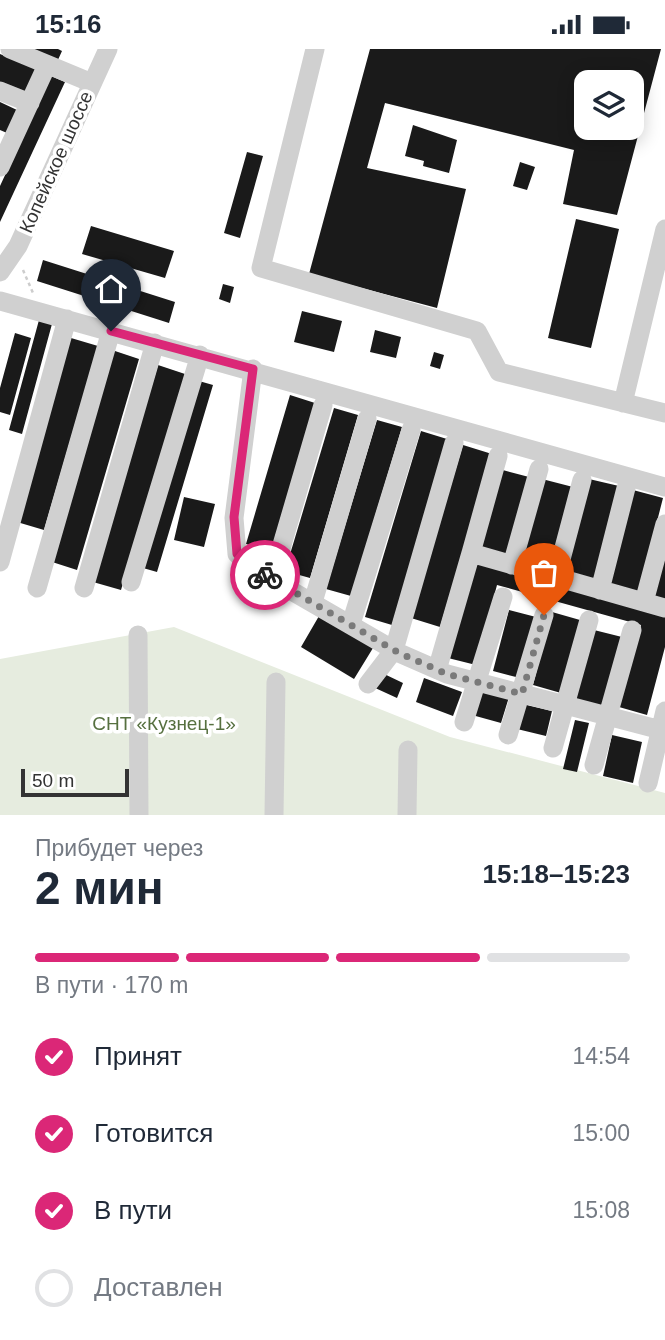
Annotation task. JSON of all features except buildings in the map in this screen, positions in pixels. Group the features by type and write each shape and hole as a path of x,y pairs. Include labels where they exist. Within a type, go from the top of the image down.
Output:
{"street":[{"path":"10,49 92,82"},
{"name":"Копейское шоссе","path":"0,272 18,246 108,49"},
{"path":"315,49 261,268 477,331 499,372 665,413"},
{"path":"0,167 6,138 30,103 47,65"},
{"path":"0,91 30,103"},
{"path":"623,403 665,229"},
{"path":"0,301 253,369 665,487"},
{"path":"0,562 67,319"},
{"path":"37,588 111,331"},
{"path":"84,588 155,343"},
{"path":"131,582 200,355"},
{"path":"253,369 234,517 237,554 272,579 394,650 437,670 662,730"},
{"path":"272,579 323,405"},
{"path":"313,602 367,419"},
{"path":"351,624 411,430"},
{"path":"368,684 394,650 454,443"},
{"path":"437,670 498,456"},
{"path":"512,565 539,469"},
{"path":"556,578 582,480"},
{"path":"600,590 626,488"},
{"path":"644,602 665,524"},
{"path":"471,554 665,608"},
{"path":"464,722 503,597"},
{"path":"508,735 544,615"},
{"path":"553,748 589,620"},
{"path":"594,765 632,630"},
{"path":"138,635 139,815"},
{"path":"274,815 276,682"},
{"path":"648,783 665,711"},
{"path":"407,815 408,750"}],"green space":[{"name":"СНТ «Кузнец-1»","path":"174,627 450,737 665,793 665,815 0,815 0,659"}],"way so far":[{"path":"265,575 399,653 447,674 522,694 544,615"}],"route":[{"path":"111,331 253,369 234,517 237,554 265,575"}]}
